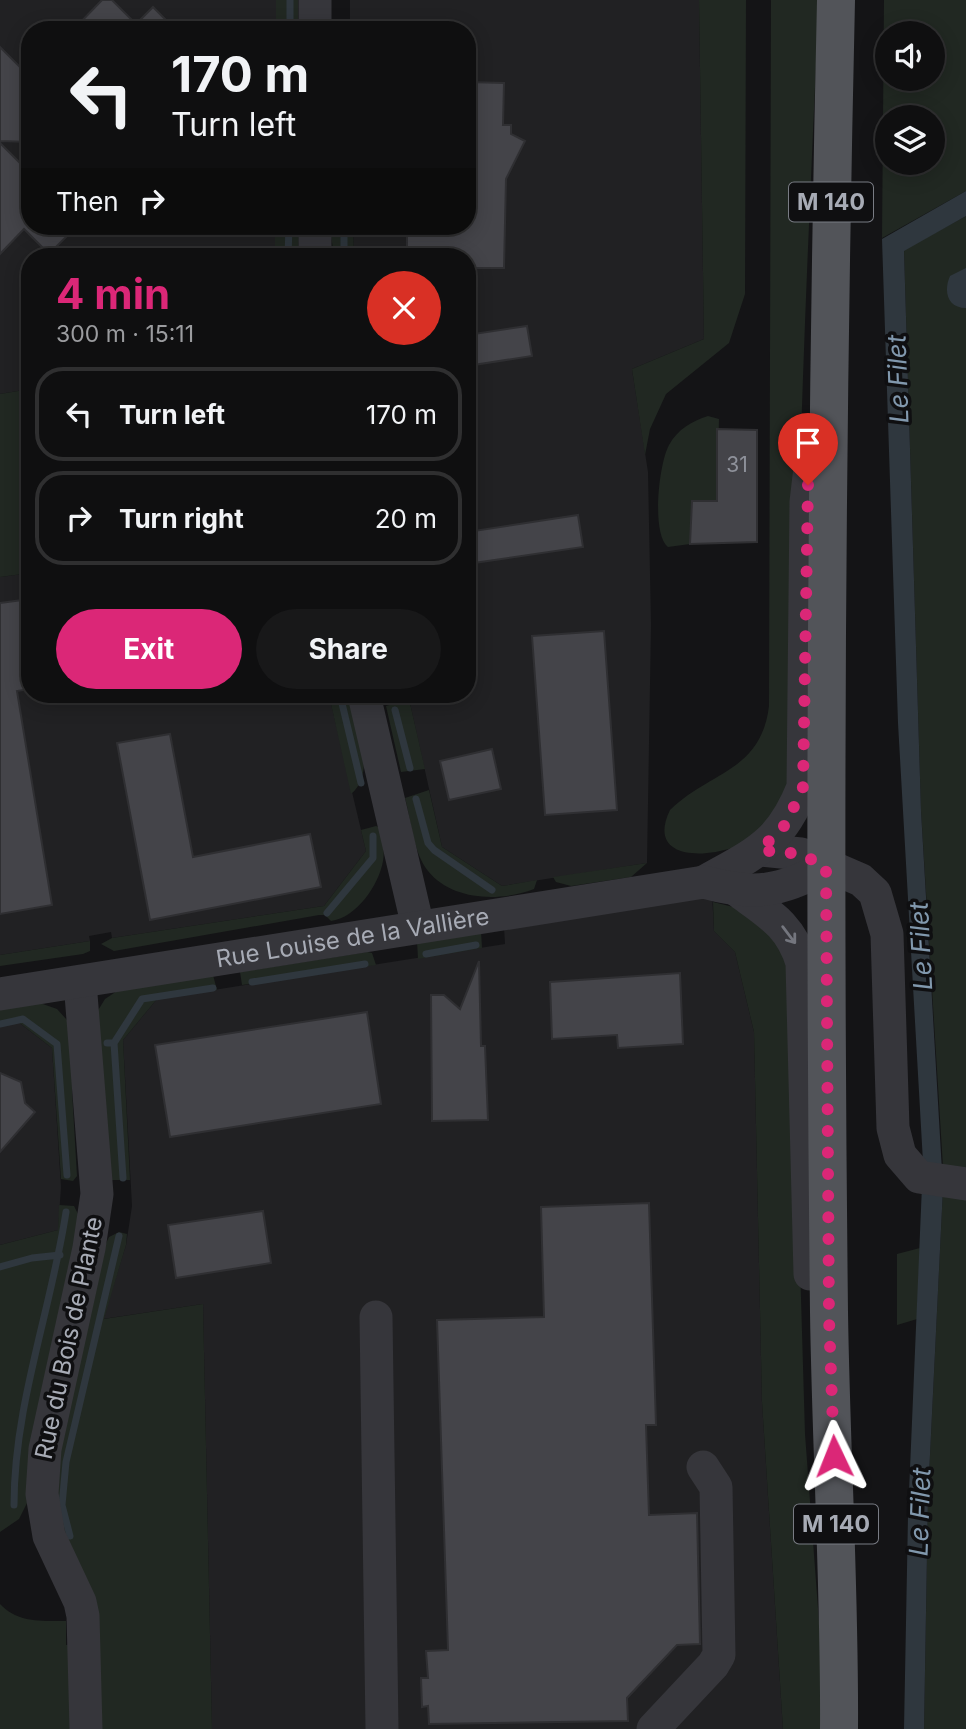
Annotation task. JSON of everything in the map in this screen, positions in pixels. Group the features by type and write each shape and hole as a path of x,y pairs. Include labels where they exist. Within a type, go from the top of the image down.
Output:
{"main road":[{"name":"M 140","path":"836,0 827,404 826,867 829,1318 840,1620 839,1729"}],"street":[{"path":"315,0 315,21"},
{"name":"Rue Louise de la Vallière","path":"0,995 704,881 760,850 786,824 803,787 806,502 810,468 827,404"},
{"path":"366,703 418,927"},
{"path":"760,850 801,854 861,880 875,893 887,934 893,1128 900,1155 940,1181"},
{"name":"Rue Louise de la Vallière","path":"704,881 738,891 759,891 793,885 826,867"},
{"name":"Rue Louise de la Vallière","path":"738,891 785,927 796,942 802,963 810,1282 829,1318"},
{"name":"Rue du Bois de Plante","path":"79,982 97,1194 89,1248 45,1448 42,1494 50,1536 83,1616 86,1729"},
{"path":"376,1317 382,1729"},
{"path":"653,1729 713,1665 719,1655 716,1487 703,1467"}],"shaded area":[{"path":"0,0 276,0 276,21 21,21 21,235 275,235 275,248 21,248 21,390 0,394"},
{"path":"276,0 298,0 298,21 276,21"},
{"path":"350,0 699,0 704,339 632,369 648,472 651,625 647,863 502,886 442,847 410,703 476,703 476,248 354,248 353,235 476,235 476,21 350,21"},
{"path":"699,0 746,0 745,294 729,343 666,394 650,429 645,455 632,369 704,339"},
{"path":"771,0 819,0 801,441 793,773 791,784 781,803 760,833 747,842 730,848 712,853 694,853 679,850 668,842 664,829 670,810 685,797 745,758 756,745 764,728 769,706"},
{"path":"884,0 966,0 966,191 882,238 883,175 945,175 945,105 883,105 883,91 945,91 945,21 884,21"},
{"path":"966,216 966,1168 943,1167 921,811 904,250"},
{"path":"275,235 299,235 298,248 275,248"},
{"path":"331,235 353,235 354,248 333,248"},
{"path":"21,390 21,574 0,577 0,394"},
{"path":"708,416 719,419 717,501 692,501 690,544 668,547 663,540 658,514 665,454 681,430"},
{"path":"21,574 21,703 331,703 366,851 324,906 112,938 111,932 89,936 90,941 0,955 0,577"},
{"path":"331,703 354,703 361,733 363,774 359,785 351,794"},
{"path":"410,703 425,769 401,772 386,706"},
{"path":"429,790 442,847 502,886 537,880 534,889 507,896 478,896 463,893 438,881 428,871 419,855 405,798"},
{"path":"376,826 380,828 383,849 381,870 365,899 340,919 331,921 325,915 319,915 114,951 101,944 112,938 324,906 366,851 361,830"},
{"path":"647,863 631,877 571,886 556,882 553,877"},
{"path":"712,893 714,931 735,952 754,1032 762,1402 783,1729 212,1729 203,1304 103,1319 126,1245 132,1206 123,1040 157,999 505,944 504,927"},
{"path":"713,902 754,912 791,957 805,1434 827,1729 783,1729 762,1402 754,1032 735,952 714,931"},
{"path":"481,931 482,948 418,959 417,941"},
{"path":"90,941 90,951 83,954 0,966 0,955"},
{"path":"372,953 376,965 242,985 240,972"},
{"path":"213,975 217,990 157,999 123,1040 130,1180 111,1180 97,1012 105,999 117,991"},
{"path":"40,1003 57,1009 67,1020 74,1060 72,1091 77,1176 73,1181 61,1179 52,1048 17,1021 0,1022 0,1007"},
{"path":"17,1021 52,1048 61,1187 58,1230 0,1245 0,1022"},
{"path":"943,1188 966,1189 966,1729 924,1729 928,1496"},
{"path":"59,1205 74,1206 79,1216 28,1501 19,1519 0,1532 0,1245 58,1230"},
{"path":"119,1232 127,1234 126,1245 104,1319 203,1304 212,1729 100,1729 56,1521 56,1472 102,1252 109,1237"},
{"path":"920,1248 917,1319 897,1325 897,1254"},
{"path":"0,1604 22,1618 66,1621 66,1645 72,1644 74,1729 0,1729"}],"water":[{"name":"Le Filet","path":"966,191 966,216 904,251 921,811 943,1188 928,1496 924,1729 904,1729 908,1516 923,1162 898,723 882,239"},
{"path":"966,268 966,308 951,302 947,288 950,276"}],"building":[{"path":"102,0 112,0 133,21 82,21"},
{"path":"153,7 167,21 139,21"},
{"path":"0,47 21,68 21,142 0,141"},
{"path":"476,82 504,83 503,125 511,125 511,134 525,141 506,179 504,268 476,268 476,248 407,248 407,235 476,235"},
{"path":"0,143 21,164 21,232 0,254"},
{"path":"30,235 68,235 55,248 43,248"},
{"path":"527,326 532,356 476,365 476,334"},
{"path":"717,429 757,430 757,542 690,544 692,501 717,501"},
{"path":"578,515 583,547 476,563 476,531"},
{"path":"21,600 21,690 17,691 52,905 0,914 0,603"},
{"path":"604,631 617,810 545,815 532,636"},
{"path":"170,734 193,857 310,834 321,887 150,920 117,743"},
{"path":"492,749 501,789 449,800 440,761"},
{"path":"479,961 481,1046 485,1046 488,1120 432,1121 431,995 444,995 460,1009"},
{"path":"680,973 683,1044 618,1048 617,1035 552,1039 550,982"},
{"path":"367,1012 381,1104 170,1137 155,1045"},
{"path":"0,1073 21,1082 25,1103 35,1112 0,1152"},
{"path":"649,1203 656,1425 646,1425 649,1515 697,1513 700,1644 677,1645 627,1698 628,1721 429,1724 428,1706 422,1707 421,1678 428,1678 426,1651 448,1650 437,1320 544,1317 541,1207"},
{"path":"263,1211 271,1263 176,1278 168,1225"}],"waterway":[{"path":"290,0 290,21"},
{"path":"288,248 289,235"},
{"path":"344,235 344,248"},
{"path":"342,703 361,783"},
{"path":"395,710 410,768"},
{"path":"416,799 428,843 492,890"},
{"path":"327,913 373,858 373,836"},
{"path":"426,954 476,945"},
{"path":"252,982 365,964"},
{"path":"114,1043 142,999 213,988"},
{"path":"0,1024 23,1019 57,1044 67,1175"},
{"path":"107,1043 114,1043 123,1178"},
{"path":"14,1505 26,1394 66,1212"},
{"path":"70,1536 62,1505 66,1462 119,1236"},
{"path":"0,1267 32,1258 60,1255"}],"route":[{"path":"808,485 803,787 786,824 760,850 784,850 801,854 826,867 829,1318 834,1456"}]}
